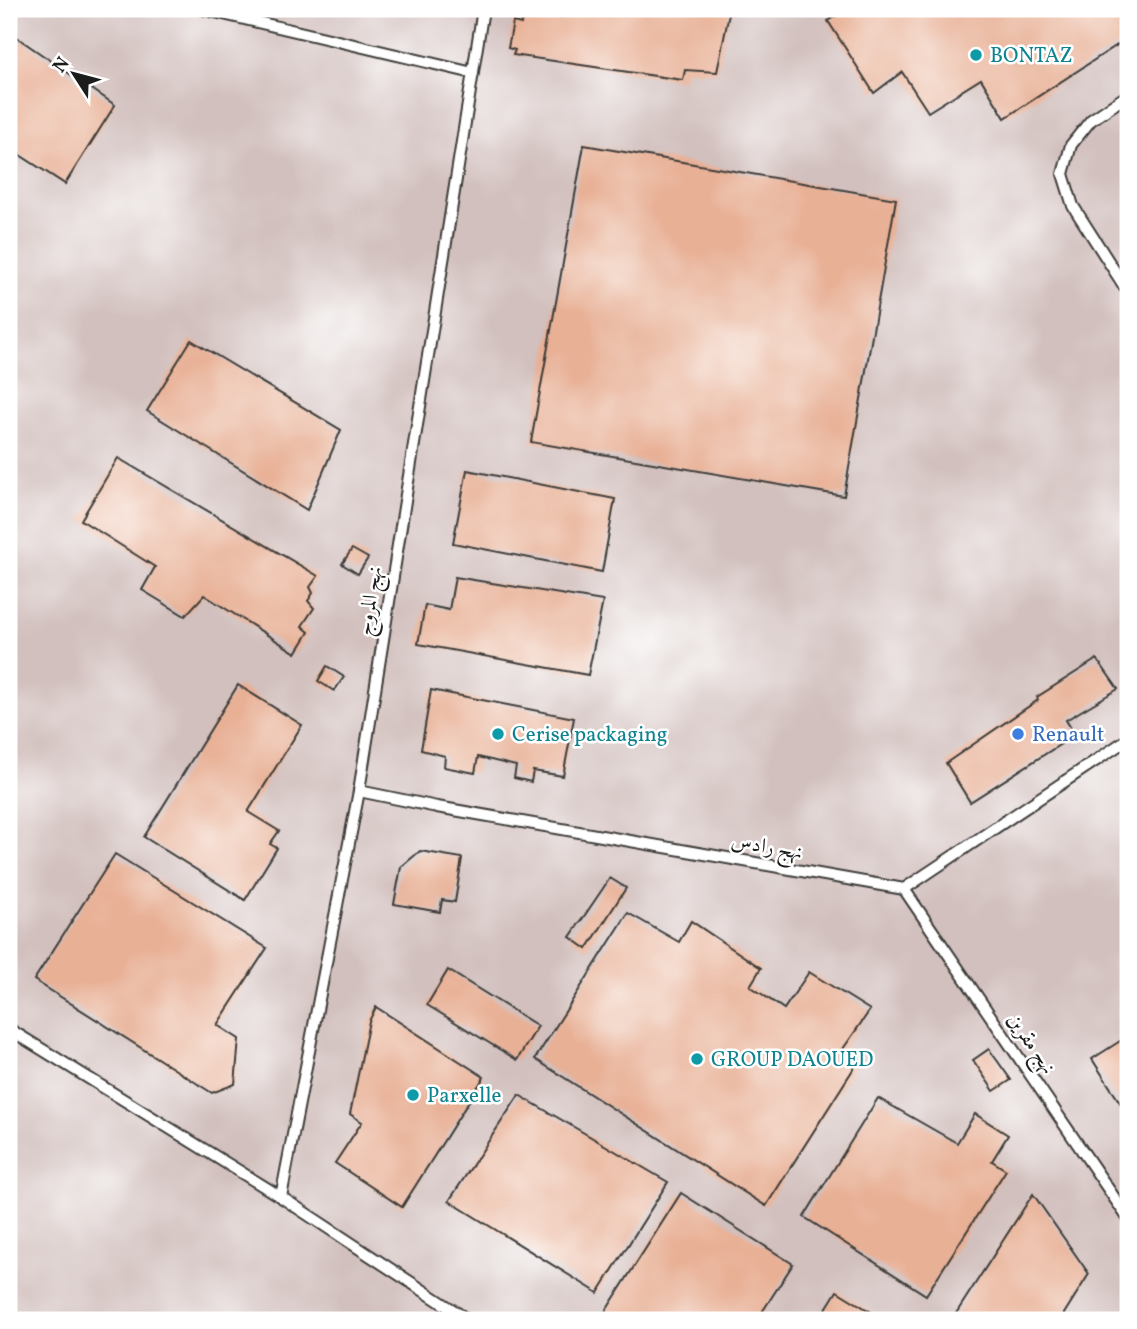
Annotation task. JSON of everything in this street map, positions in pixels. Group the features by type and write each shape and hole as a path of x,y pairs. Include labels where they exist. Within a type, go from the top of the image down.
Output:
{"lane":[{"path":"202,9 473,73"},
{"name":"نهج المروج","path":"281,1197 359,791 483,9"},
{"path":"1128,95 1090,120 1071,145 1063,174 1073,206 1128,292"},
{"path":"904,889 1128,739"},
{"name":"نهج رادس","path":"359,791 436,807 904,889"},
{"name":"نهج مقرين","path":"904,889 1128,1217"},
{"path":"9,1029 281,1197 468,1320"}],"shaded area":[{"path":"9,9 1128,9 1128,1320 9,1320"}],"building":[{"path":"562,9 730,9 717,72 685,70 683,80 513,55 515,50 508,48 513,22 521,24 523,14 560,17"},
{"name":"BONTAZ","path":"845,9 1128,9 1128,38 1005,118 981,79 928,112 902,72 874,93 828,21"},
{"path":"9,32 115,105 65,184 9,148"},
{"path":"584,145 896,199 844,496 531,442"},
{"path":"191,340 341,430 307,510 147,411"},
{"path":"118,458 318,576 310,587 313,593 308,601 314,608 302,626 309,632 296,653 204,595 185,616 142,590 155,567 81,520"},
{"path":"467,470 615,499 602,572 453,543"},
{"path":"352,549 368,558 358,574 342,564"},
{"path":"455,577 603,601 588,675 418,644 425,605 449,610"},
{"path":"1097,659 1118,689 1066,720 1075,735 970,802 946,763 1038,700 1037,697"},
{"path":"327,666 344,677 334,691 318,681"},
{"path":"238,685 302,725 248,812 279,831 270,844 277,848 245,900 144,837"},
{"name":"Cerise packaging","path":"431,690 574,718 563,776 533,771 531,782 514,778 516,766 478,757 475,773 444,767 445,756 421,750"},
{"path":"420,851 462,858 455,902 442,900 440,912 394,904 401,867"},
{"path":"115,854 267,948 217,1025 239,1039 235,1084 212,1093 34,980"},
{"path":"610,878 626,888 587,949 570,937"},
{"name":"GROUP DAOUED","path":"628,913 679,942 691,921 761,968 750,986 784,1009 809,972 870,1010 843,1049 859,1060 766,1206 535,1059"},
{"path":"448,970 538,1026 517,1060 427,1005"},
{"name":"Parxelle","path":"376,1007 484,1077 402,1207 335,1163 362,1122 350,1114 369,1021"},
{"path":"1128,1036 1128,1115 1092,1059"},
{"path":"989,1049 1011,1080 994,1091 973,1060"},
{"path":"519,1095 668,1182 598,1293 449,1201"},
{"path":"878,1098 957,1143 975,1114 1008,1135 992,1161 1006,1170 926,1295 804,1217"},
{"path":"681,1193 793,1264 757,1320 600,1320"},
{"path":"1033,1194 1089,1274 1060,1320 965,1320 955,1315"},
{"path":"837,1291 884,1320 819,1320"}],"place":[{"name":"BONTAZ","path":"976,55"},
{"name":"Cerise packaging","path":"498,734"},
{"name":"Renault","path":"1018,734"},
{"name":"GROUP DAOUED","path":"697,1059"},
{"name":"Parxelle","path":"413,1095"}]}
